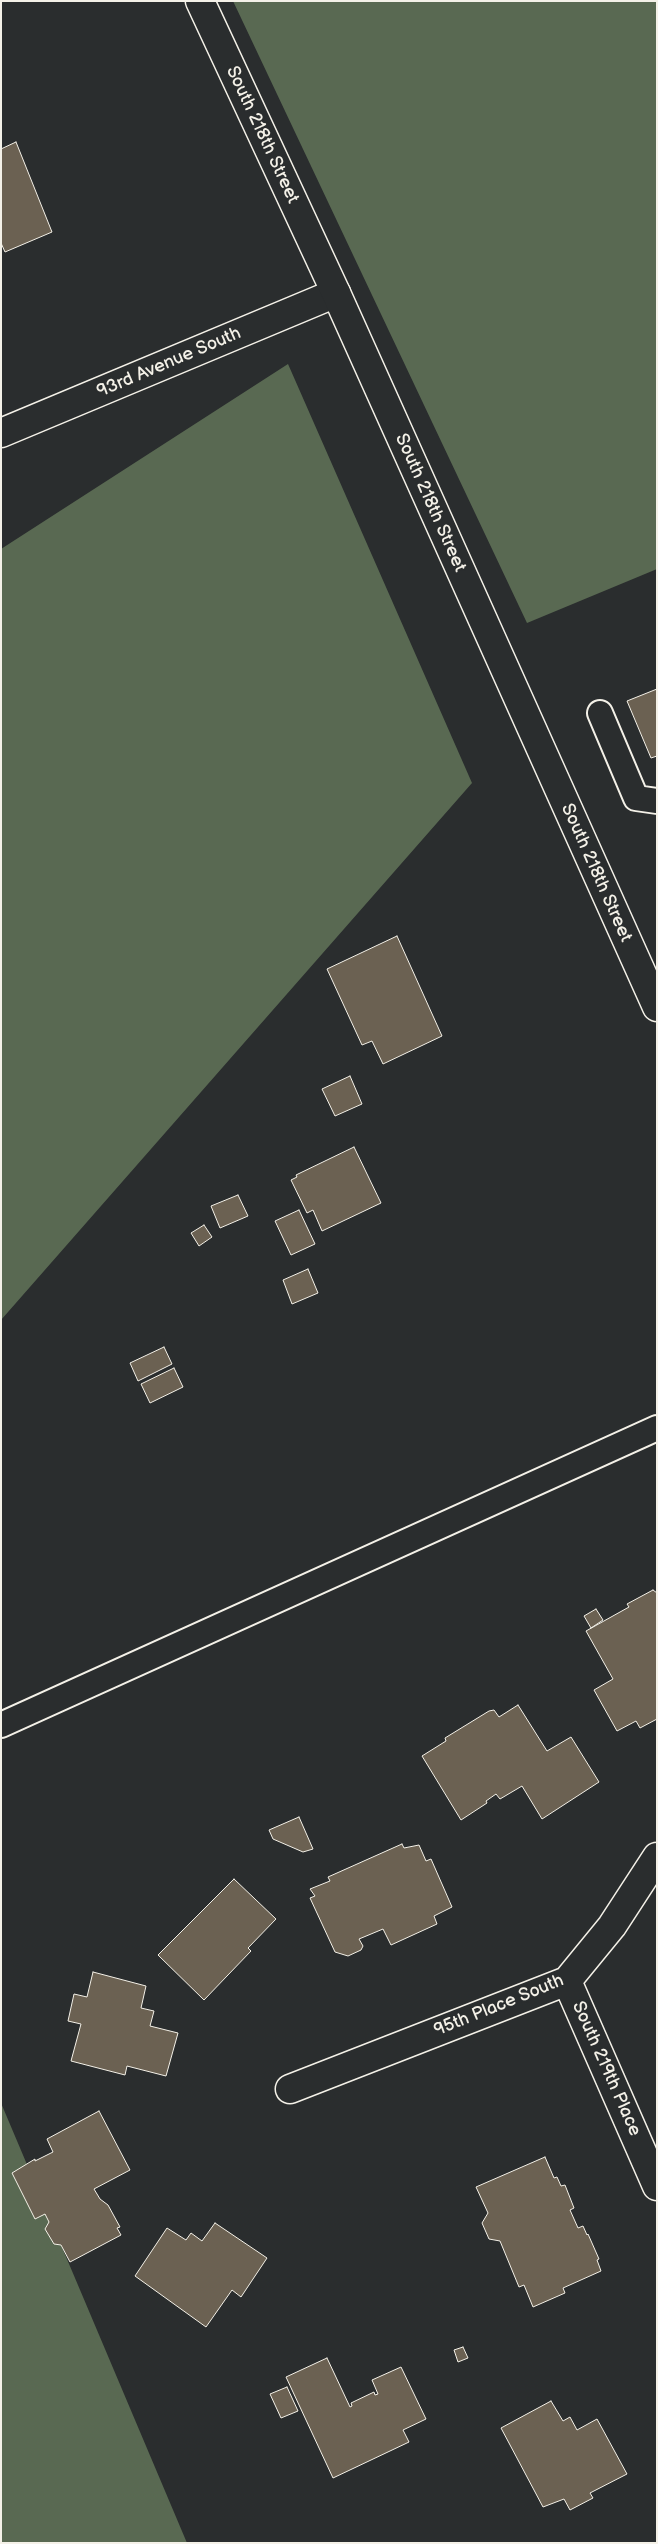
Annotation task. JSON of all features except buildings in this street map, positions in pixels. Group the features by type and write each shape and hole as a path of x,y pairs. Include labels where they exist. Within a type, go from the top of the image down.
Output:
{"street":[{"name":"South 218th Street","path":"200,1 336,293 657,1007"},
{"name":"93rd Avenue South","path":"1,433 336,293"},
{"name":"95th Place South","path":"290,2089 567,1980 612,1926 657,1858"},
{"name":"South 219th Place","path":"567,1980 657,2186"}],"lane":[{"path":"600,713 636,798 657,801"},
{"path":"1,1725 657,1428"}],"green space":[{"path":"233,1 657,1 657,569 527,623"},
{"path":"288,364 472,783 1,1320 1,549"},
{"path":"1,2103 187,2543 1,2543"}]}
